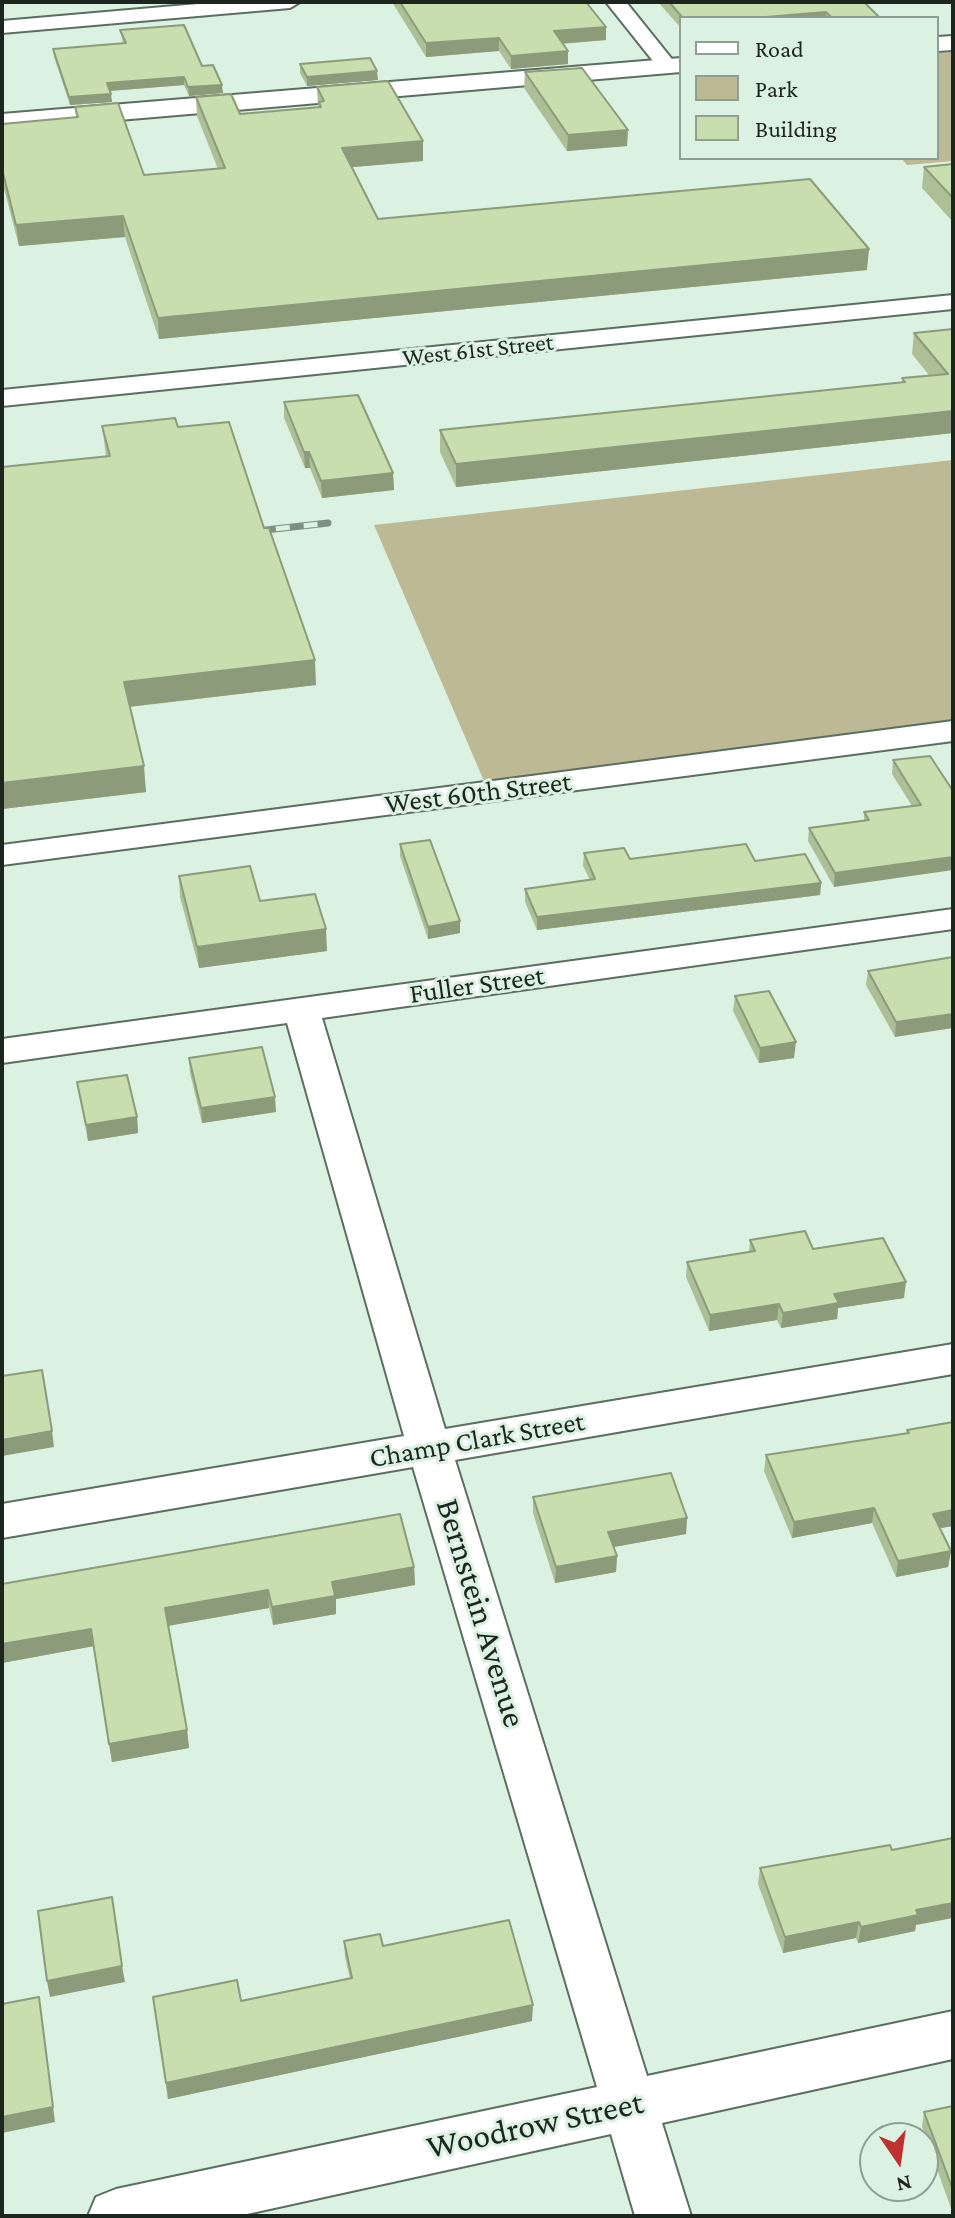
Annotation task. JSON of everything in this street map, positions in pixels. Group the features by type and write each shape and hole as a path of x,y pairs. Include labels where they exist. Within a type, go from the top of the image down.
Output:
{"street":[{"path":"2,27 290,2"},
{"path":"616,2 675,66"},
{"path":"2,122 675,66"},
{"name":"West 61st Street","path":"2,398 953,302"},
{"name":"West 60th Street","path":"2,855 953,731"},
{"name":"Fuller Street","path":"2,1051 953,919"},
{"name":"Bernstein Avenue","path":"301,1009 389,1315 663,2216"},
{"name":"Champ Clark Street","path":"2,1521 953,1359"},
{"name":"Woodrow Street","path":"116,2216 953,2035"}],"green space":[{"path":"953,52 953,161 907,165 903,160 939,160 939,53"},
{"path":"953,460 953,720 484,781 374,525"}],"building":[{"path":"400,2 586,2 606,27 554,31 568,51 511,56 499,38 426,43"},
{"path":"669,2 864,2 878,16 830,16 826,12 778,16 681,16"},
{"path":"184,25 202,66 213,65 222,85 188,87 184,77 107,83 111,94 69,97 53,49 126,43 120,30"},
{"path":"370,58 377,71 307,77 300,64"},
{"path":"582,68 628,130 568,135 525,72"},
{"path":"388,81 423,141 342,148 378,219 810,179 869,249 158,318 123,216 16,225 2,169 2,124 78,117 75,107 118,103 144,175 225,168 196,97 231,94 240,114 321,107 319,102 324,101 317,87"},
{"path":"953,164 953,198 924,167"},
{"path":"953,329 953,411 456,464 440,430 905,382 902,378 948,374 914,333"},
{"path":"358,395 393,473 321,481 309,452 304,452 284,402"},
{"path":"175,418 178,427 229,422 264,528 269,528 315,660 124,682 144,766 2,783 2,467 110,456 102,426"},
{"path":"930,756 953,791 953,857 835,873 809,828 869,820 864,812 921,805 893,760"},
{"path":"430,840 460,921 428,927 400,844"},
{"path":"746,844 755,861 805,854 821,883 537,917 525,889 595,879 584,853 624,848 630,859"},
{"path":"250,866 260,901 315,894 326,929 197,947 179,876"},
{"path":"953,957 953,1014 896,1022 868,971"},
{"path":"769,991 796,1042 760,1048 735,996"},
{"path":"262,1047 275,1097 201,1108 189,1058"},
{"path":"127,1075 137,1117 86,1125 77,1082"},
{"path":"805,1231 813,1249 883,1238 906,1282 834,1294 839,1303 783,1313 779,1304 710,1315 687,1262 755,1251 750,1240"},
{"path":"42,1370 52,1431 2,1440 2,1376"},
{"path":"953,1422 953,1510 933,1514 951,1551 898,1561 874,1508 794,1522 766,1455 909,1433 907,1430"},
{"path":"671,1473 687,1518 608,1532 617,1556 556,1567 533,1497"},
{"path":"400,1514 414,1567 332,1582 335,1596 272,1607 268,1590 165,1608 187,1730 109,1744 91,1629 2,1644 2,1584"},
{"path":"953,1838 953,1903 916,1910 918,1915 861,1927 859,1922 785,1937 760,1868 890,1845 892,1850"},
{"path":"112,1897 122,1966 47,1981 38,1911"},
{"path":"509,1920 533,2005 166,2083 153,1997 237,1980 241,2001 352,1978 344,1941 380,1934 383,1946"},
{"path":"39,1997 53,2107 2,2117 2,2004"},
{"path":"953,2106 953,2190 939,2152 939,2122 928,2122 924,2112"}],"railway":[{"path":"248,532 328,523"}]}
